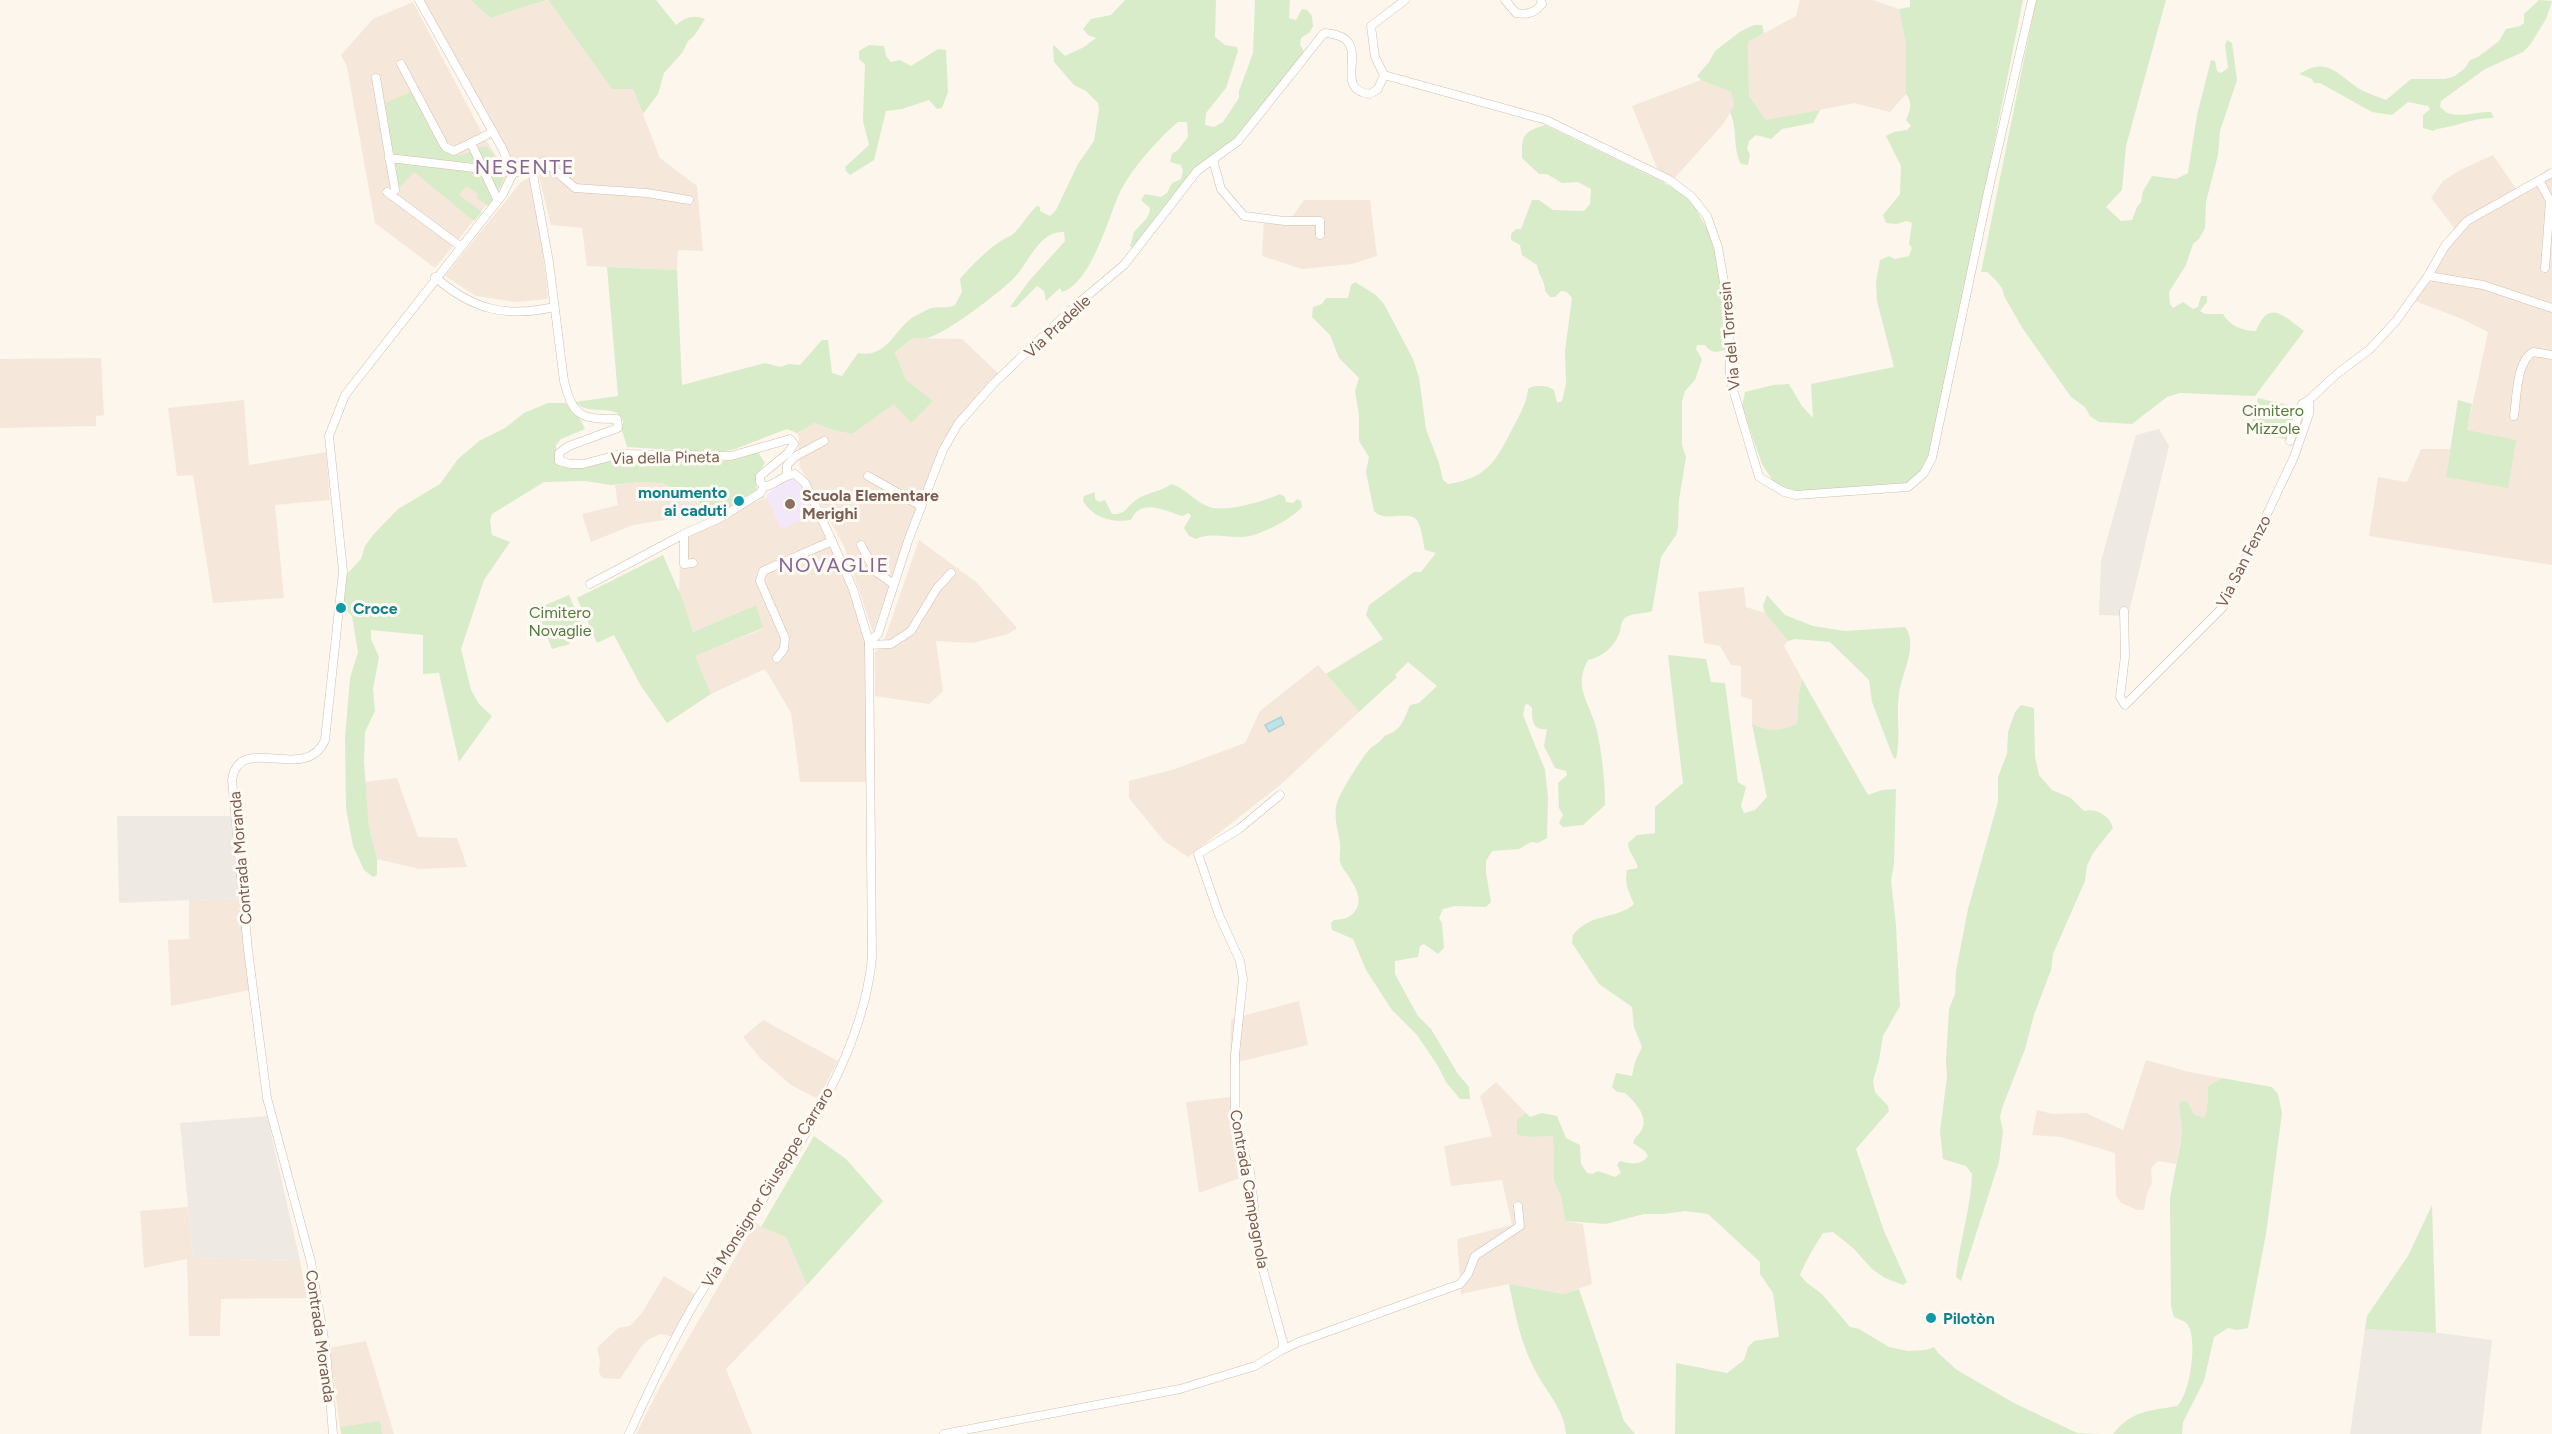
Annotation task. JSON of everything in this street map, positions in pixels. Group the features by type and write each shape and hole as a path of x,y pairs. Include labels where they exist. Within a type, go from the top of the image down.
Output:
{"street":[{"path":"419,0 493,132 513,174"},
{"path":"1384,75 1375,57 1371,26 1405,0"},
{"path":"1504,0 1516,13 1525,14 1536,12 1542,4 1541,0"},
{"name":"Via del Torresin","path":"1384,75 1546,120 1682,187 1704,211 1718,247 1728,306 1730,379 1759,477 1784,492 1796,495 1908,487 1924,473 1932,458 1988,192 2032,0"},
{"name":"Via Pradelle","path":"869,644 878,634 892,583 943,450 958,424 976,402 1075,306 1124,265 1197,171 1238,141 1324,33 1343,36 1350,42 1353,54 1350,80 1360,93 1370,94 1378,89 1384,75"},
{"path":"401,64 445,147 454,151 493,132"},
{"path":"376,78 389,158 391,191 460,246"},
{"path":"471,143 497,199"},
{"path":"389,158 483,169"},
{"path":"1213,160 1221,189 1244,216 1285,221 1320,221 1320,234"},
{"path":"554,307 534,311 485,309 466,300 435,277 503,194 513,174 532,169 544,161 575,188 647,193 688,200"},
{"name":"Via della Pineta","path":"532,169 542,217 569,400 577,413 591,419 617,419 619,423 618,428 569,446 559,453 559,461 583,464 621,454 731,456 790,439 794,444 788,453 760,476 760,482 764,488"},
{"path":"2290,441 2299,408 2338,372 2369,350 2396,321 2428,276 2445,246 2467,222 2510,195 2540,182 2552,173"},
{"path":"2540,182 2550,201 2545,268"},
{"path":"2428,276 2483,285 2552,308"},
{"name":"Contrada Moranda","path":"333,1434 326,1351 311,1262 267,1098 248,950 232,780 234,769 240,762 249,758 304,759 321,751 325,740 343,571 330,436 345,395 435,277"},
{"path":"2514,416 2526,356 2533,352 2552,355"},
{"name":"Via San Fenzo","path":"2124,611 2125,656 2120,697 2125,705 2223,607 2294,457 2309,414 2309,400"},
{"path":"787,474 786,465 796,456 824,441"},
{"path":"590,584 684,534 720,518 787,474 795,474 805,483 853,589 869,644 891,644 911,631 937,588 951,573"},
{"path":"868,476 921,506"},
{"path":"684,534 684,564 693,563"},
{"path":"777,658 784,649 785,639 760,580 763,570 832,540"},
{"path":"861,544 875,570 892,583"},
{"name":"Via Monsignor Giuseppe Carraro","path":"629,1434 694,1304 823,1101 851,1043 861,1015 869,985 872,958 869,644"},
{"name":"Contrada Campagnola","path":"1280,795 1239,829 1198,854 1219,915 1240,961 1243,980 1235,1055 1235,1115 1238,1134 1250,1171 1260,1259 1283,1342 1282,1350"},
{"path":"944,1434 1180,1389 1255,1366 1299,1341 1460,1284 1468,1274 1475,1256 1522,1226 1518,1206"}],"shaded area":[{"path":"423,0 471,0 490,18 548,0 612,89 633,89 660,158 697,186 703,251 678,250 677,270 587,266 582,228 551,225 538,173 534,169 516,172"},
{"path":"1800,0 1873,0 1899,9 1906,44 1906,94 1890,112 1854,103 1766,121 1749,96 1748,42 1796,16"},
{"path":"413,2 483,135 509,177 435,268 375,223 347,67 341,55 373,19"},
{"path":"1701,80 1731,92 1734,106 1724,123 1672,181 1659,173 1632,106"},
{"path":"2493,155 2517,190 2552,174 2552,565 2369,536 2378,477 2407,482 2421,449 2450,449 2447,477 2467,430 2488,332 2462,319 2412,300 2436,255 2455,229 2431,198 2443,181 2460,170"},
{"path":"530,177 540,222 548,299 516,302 476,296 445,276 521,182"},
{"path":"1304,200 1370,200 1377,256 1352,264 1302,269 1262,256 1264,218 1292,217"},
{"path":"913,338 962,339 1000,375 959,422 901,552 873,632 844,546 800,467 797,433 815,423 852,434 894,403 912,423 906,380 895,354"},
{"path":"101,358 104,415 96,416 96,426 0,428 0,359"},
{"path":"244,400 249,465 326,452 330,500 275,505 284,598 213,603 193,475 177,476 168,408"},
{"path":"2159,429 2169,446 2128,616 2099,615 2101,561 2136,435"},
{"name":"Scuola Elementare Merighi","path":"790,477 797,479 815,514 781,529 766,495"},
{"path":"797,478 846,576 862,627 867,652 867,782 800,782 791,713 765,669 711,694 694,656 763,629 756,605 693,632 679,595 681,531 768,497"},
{"path":"639,482 662,483 685,492 710,513 633,525 591,542 582,514 618,505 615,485"},
{"path":"919,540 976,582 1017,628 1008,634 973,643 936,641 943,691 929,704 875,696 875,652 882,647"},
{"path":"1744,587 1746,607 1765,613 1788,641 1784,646 1802,679 1797,723 1784,730 1767,730 1752,724 1752,700 1741,696 1741,666 1731,665 1720,646 1704,643 1698,592"},
{"path":"1318,665 1359,712 1279,786 1188,857 1164,841 1129,798 1129,781 1175,769 1245,743 1260,711"},
{"path":"397,778 418,837 457,838 467,867 419,869 377,859 369,827 365,782"},
{"path":"117,816 231,816 241,898 119,903"},
{"path":"241,898 250,990 171,1006 168,940 189,939 189,900"},
{"path":"1299,1001 1308,1045 1230,1064 1231,1019"},
{"path":"763,1020 838,1061 818,1099 791,1085 761,1059 743,1037"},
{"path":"2146,1060 2222,1078 2208,1086 2207,1111 2204,1119 2195,1115 2187,1101 2179,1107 2182,1130 2176,1164 2158,1161 2151,1168 2152,1183 2147,1193 2144,1210 2137,1210 2121,1203 2116,1196 2115,1153 2061,1137 2032,1135 2037,1110 2053,1114 2086,1113 2123,1130"},
{"path":"1496,1082 1526,1113 1517,1120 1533,1137 1553,1136 1554,1181 1561,1196 1565,1221 1583,1224 1592,1284 1563,1294 1509,1284 1461,1294 1457,1239 1512,1225 1502,1180 1451,1186 1444,1146 1492,1136 1480,1096"},
{"path":"1230,1097 1248,1175 1199,1193 1186,1102"},
{"path":"267,1116 300,1261 193,1258 180,1123"},
{"path":"188,1207 193,1258 300,1261 307,1298 221,1299 220,1336 189,1336 187,1259 144,1268 140,1211"},
{"path":"756,1222 761,1227 786,1237 807,1285 726,1369 752,1434 636,1434 661,1385"},
{"path":"664,1276 696,1295 674,1337 661,1334 649,1339 620,1379 602,1378 599,1372 600,1360 597,1348 618,1328 630,1326 642,1313"},
{"path":"2365,1329 2440,1333 2492,1340 2481,1434 2350,1434"},
{"path":"366,1341 394,1434 341,1434 329,1348"}],"green space":[{"path":"471,0 547,0 490,18"},
{"path":"548,0 656,0 676,25 689,18 705,19 682,53 664,73 658,94 643,114 633,89 612,89"},
{"path":"1125,0 1216,0 1215,37 1225,45 1237,47 1238,51 1226,88 1206,113 1205,125 1214,127 1223,122 1239,98 1239,91 1253,53 1255,0 1290,0 1289,18 1296,20 1302,9 1307,10 1312,16 1313,26 1310,32 1301,38 1300,45 1305,53 1239,136 1200,168 1135,250 1130,246 1134,232 1147,218 1150,211 1150,208 1141,200 1145,194 1161,197 1167,193 1172,183 1181,179 1183,171 1181,165 1170,162 1172,154 1188,137 1187,122 1178,122 1170,129 1130,175 1119,194 1090,264 1072,286 1062,292 1060,288 1046,301 1044,291 1037,286 1016,307 1010,307 1029,281 1065,241 1064,232 1055,233 1041,243 1012,280 984,303 935,335 913,338 895,353 906,380 933,401 911,423 894,404 852,434 815,423 797,433 787,429 735,449 715,453 627,447 622,430 623,421 619,414 587,409 575,402 618,396 607,267 677,270 682,385 765,363 780,367 789,364 800,365 822,340 828,340 832,373 842,376 858,353 868,354 884,347 915,316 928,309 955,305 962,292 960,279 979,258 1013,234 1037,206 1040,207 1040,211 1050,216 1056,210 1078,164 1094,141 1099,109 1098,103 1086,91 1074,85 1054,62 1053,47 1054,45 1065,56 1084,47 1096,38 1088,35 1083,29 1091,19 1111,15"},
{"path":"1910,0 2023,0 1935,436 1930,454 1921,471 1907,484 1810,493 1790,492 1773,481 1762,464 1742,407 1745,392 1773,385 1789,384 1802,406 1813,418 1811,384 1894,367 1877,301 1876,282 1880,260 1889,256 1895,259 1909,256 1912,248 1909,244 1912,223 1907,221 1896,224 1886,223 1883,215 1900,194 1901,166 1886,136 1907,130 1911,126 1906,120 1910,104 1906,94 1906,44 1899,9 1910,7"},
{"path":"2036,0 2166,0 2126,146 2122,190 2106,207 2121,221 2132,220 2141,202 2143,191 2152,176 2176,179 2188,173 2197,115 2211,60 2215,61 2217,71 2221,73 2228,68 2225,45 2227,40 2232,43 2237,80 2220,131 2218,155 2206,202 2205,228 2193,244 2186,265 2169,292 2170,304 2173,308 2183,302 2193,309 2198,307 2201,296 2207,296 2207,302 2200,311 2205,314 2223,314 2232,324 2241,329 2256,331 2266,315 2277,313 2304,331 2255,396 2180,393 2167,397 2132,424 2099,422 2090,416 2085,407 2071,397 2023,329 1998,283 1987,272 1981,272"},
{"path":"2539,0 2552,1 2546,19 2530,45 2523,52 2485,69 2441,101 2440,107 2447,113 2459,115 2491,112 2494,118 2434,131 2423,128 2423,115 2430,109 2428,106 2408,102 2392,115 2372,112 2299,74 2316,67 2329,68 2358,88 2386,100 2411,79 2445,79 2455,76 2465,68 2470,60 2478,57 2499,41 2506,29 2524,23 2524,14"},
{"path":"1754,25 1762,25 1764,33 1748,42 1749,96 1766,120 1820,110 1813,123 1782,129 1771,139 1756,135 1749,141 1748,165 1741,164 1738,158 1730,112 1734,106 1731,92 1701,80 1697,76 1715,51 1741,31"},
{"path":"869,45 884,46 886,56 891,62 900,60 911,66 938,49 946,50 948,92 942,108 937,109 929,100 902,109 886,111 874,160 850,175 845,167 869,145 863,121 865,64 859,59 859,51"},
{"path":"413,91 431,132 445,150 461,155 479,147 487,147 500,164 503,171 502,183 488,206 477,198 478,194 466,186 459,195 482,212 474,221 414,172 398,189 385,103"},
{"path":"1545,125 1659,180 1681,193 1693,204 1714,241 1724,291 1728,348 1715,352 1705,345 1697,345 1696,349 1702,359 1695,380 1685,391 1682,402 1682,445 1686,457 1679,500 1678,528 1676,535 1661,557 1652,611 1624,619 1618,637 1612,646 1603,654 1588,660 1584,670 1582,688 1597,731 1604,777 1605,805 1583,825 1563,827 1559,823 1563,815 1559,808 1558,783 1567,775 1566,771 1555,768 1544,746 1547,729 1536,726 1532,708 1528,704 1525,705 1523,715 1545,770 1548,798 1547,838 1538,843 1531,842 1519,849 1492,851 1486,861 1491,902 1486,907 1455,906 1443,909 1439,918 1442,923 1444,948 1438,954 1424,944 1420,946 1418,957 1395,961 1395,974 1418,1016 1431,1029 1458,1074 1469,1087 1470,1099 1460,1099 1446,1082 1417,1035 1392,1010 1366,970 1353,939 1332,930 1331,923 1334,920 1349,917 1357,908 1358,902 1356,889 1340,862 1336,823 1339,798 1368,751 1384,736 1398,728 1410,705 1419,703 1437,686 1408,662 1395,675 1397,677 1359,712 1326,674 1383,639 1366,615 1369,605 1414,572 1421,572 1436,553 1425,550 1415,518 1379,515 1374,511 1366,472 1369,457 1359,441 1359,415 1355,391 1359,378 1339,358 1330,335 1312,317 1313,307 1322,304 1326,298 1348,298 1351,285 1355,282 1376,295 1384,304 1413,359 1419,377 1426,429 1443,480 1448,484 1463,481 1484,470 1492,463 1504,444 1527,398 1528,389 1537,386 1551,388 1554,390 1557,403 1562,401 1566,384 1565,351 1572,298 1567,292 1561,291 1555,297 1550,297 1545,291 1537,265 1522,255 1520,245 1511,240 1511,234 1516,229 1521,229 1532,200 1539,200 1553,210 1584,211 1590,204 1591,189 1578,182 1562,183 1547,174 1539,174 1522,158 1525,136 1532,130"},
{"name":"Cimitero Mizzole","path":"2258,398 2297,407 2288,440 2250,431"},
{"path":"2458,400 2472,404 2467,430 2516,440 2508,488 2446,477"},
{"path":"548,403 566,403 581,420 585,429 561,439 556,445 556,457 571,464 616,455 719,462 758,452 765,463 757,477 756,484 758,492 765,497 716,516 691,496 662,483 639,482 611,485 585,481 544,482 492,514 490,520 492,535 510,542 484,580 461,649 471,690 479,704 492,716 459,762 439,673 423,674 423,635 371,630 371,639 379,657 373,689 375,711 365,732 364,762 369,827 377,859 377,875 373,877 364,870 353,846 346,808 345,738 350,678 358,652 352,616 342,606 345,576 361,559 365,546 373,535 398,509 440,484 458,459 479,441 505,428 524,413"},
{"path":"1171,484 1181,488 1202,504 1214,508 1244,506 1280,494 1285,497 1286,502 1293,503 1297,499 1301,501 1302,507 1283,522 1258,534 1196,539 1189,536 1184,528 1191,516 1189,513 1182,516 1147,507 1135,513 1131,520 1117,521 1092,512 1083,501 1084,496 1095,492 1095,499 1099,502 1105,500 1112,514 1117,514 1123,512 1140,497"},
{"path":"663,555 683,601 693,632 756,605 763,628 695,656 711,694 667,723 641,686 614,635 597,643 577,598"},
{"name":"Cimitero Novaglie","path":"569,595 586,635 569,642 570,644 552,649 536,609"},
{"path":"1767,595 1785,615 1813,626 1845,631 1905,627 1909,634 1910,651 1900,686 1896,759 1893,757 1872,702 1869,680 1830,642 1795,639 1788,641 1765,613 1763,606"},
{"path":"1668,655 1706,659 1711,682 1725,683 1738,782 1746,787 1741,806 1744,813 1755,810 1767,797 1752,724 1774,730 1797,723 1802,679 1868,795 1882,790 1896,789 1894,864 1891,880 1900,1006 1883,1036 1873,1081 1875,1092 1888,1106 1889,1111 1856,1149 1884,1231 1907,1282 1903,1285 1885,1278 1872,1269 1853,1248 1833,1232 1823,1233 1800,1275 1822,1294 1850,1327 1859,1329 1889,1347 1908,1351 1934,1347 1957,1370 2014,1403 2077,1433 2103,1434 1675,1434 1676,1363 1727,1373 1744,1360 1748,1347 1754,1341 1779,1337 1773,1293 1760,1274 1760,1262 1708,1214 1685,1211 1644,1214 1606,1224 1565,1221 1561,1196 1554,1181 1553,1136 1517,1135 1517,1120 1526,1113 1530,1117 1542,1113 1557,1116 1566,1138 1580,1145 1581,1164 1587,1173 1592,1174 1598,1171 1615,1177 1621,1173 1617,1165 1620,1161 1636,1163 1648,1156 1645,1151 1633,1143 1643,1126 1644,1120 1640,1110 1625,1093 1617,1092 1612,1087 1616,1073 1632,1076 1642,1047 1634,1027 1632,1007 1599,984 1572,943 1573,935 1580,928 1634,904 1626,875 1627,870 1638,868 1628,843 1637,835 1655,833 1655,807 1683,783"},
{"path":"2021,705 2034,708 2035,757 2039,775 2052,790 2071,798 2084,811 2098,812 2106,817 2113,828 2093,853 2087,866 2085,881 2053,954 2051,970 2034,1015 2025,1049 2002,1108 2000,1117 2003,1131 1999,1162 1961,1281 1956,1277 1970,1200 1972,1174 1966,1166 1943,1159 1940,1131 1947,1077 1949,1009 1955,994 1956,971 1968,909 1998,802 1998,777 2007,754 2008,732 2015,712"},
{"path":"2222,1078 2272,1087 2278,1094 2282,1113 2266,1234 2248,1328 2237,1330 2228,1328 2214,1337 2204,1381 2183,1422 2182,1434 2113,1434 2134,1416 2177,1406 2182,1400 2189,1380 2192,1356 2191,1334 2187,1323 2174,1317 2171,1306 2170,1198 2182,1130 2179,1106 2181,1101 2187,1101 2195,1115 2204,1118 2207,1111 2208,1086"},
{"path":"814,1136 846,1159 883,1201 807,1285 786,1237 761,1227"},
{"path":"2432,1205 2436,1333 2365,1329 2367,1316 2408,1256"},
{"path":"1509,1284 1563,1294 1579,1289 1624,1421 1635,1434 1566,1434 1559,1409 1526,1351"},
{"path":"380,1421 382,1434 342,1434 340,1427"}],"water":[{"path":"1281,717 1284,724 1269,732 1265,725"}],"place":[{"name":"monumento ai caduti","path":"739,501"},
{"name":"Scuola Elementare Merighi","path":"790,504"},
{"name":"Croce","path":"341,608"},
{"name":"Pilotòn","path":"1931,1318"}],"district":[{"name":"NESENTE","path":"525,167"},
{"name":"NOVAGLIE","path":"834,565"}]}
